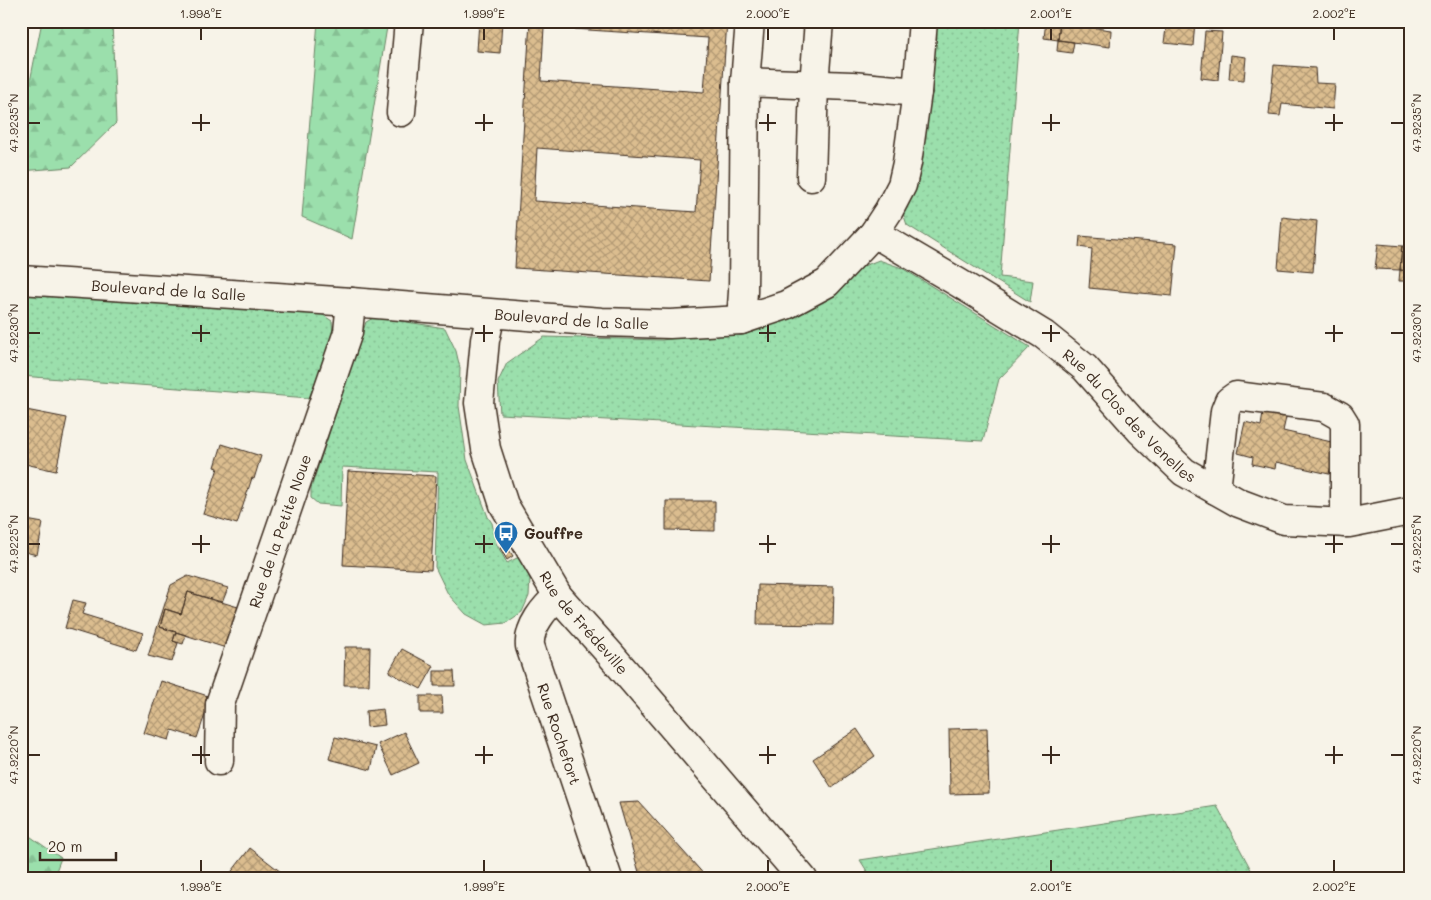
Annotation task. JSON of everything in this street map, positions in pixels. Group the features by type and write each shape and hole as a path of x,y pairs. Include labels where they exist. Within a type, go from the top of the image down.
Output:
{"street":[{"path":"402,112 409,21"},
{"path":"741,320 743,292 745,82 750,21"},
{"path":"811,177 814,85 819,21"},
{"name":"Boulevard de la Salle","path":"21,280 351,302 602,322 670,324 741,320 786,305 827,283 874,233 889,210 902,185 907,162 917,92 923,21"},
{"path":"745,82 852,86 917,92"},
{"name":"Rue du Clos des Venelles","path":"874,233 1044,335 1085,368 1140,430 1184,472 1239,503 1284,520 1345,522 1410,511"},
{"name":"Rue de la Petite Noue","path":"219,761 220,704 348,332 351,302"},
{"name":"Rue de Frédeville","path":"491,314 485,340 479,403 486,449 504,505 558,596 803,879"},
{"path":"1216,490 1224,411 1228,401 1236,396 1324,407 1340,416 1345,424 1345,522"},
{"name":"Rue Rochefort","path":"558,596 548,604 537,622 529,638 530,646 608,879"}],"green space":[{"path":"42,21 112,21 116,123 71,167 21,171 21,103 26,102"},
{"path":"318,21 388,21 352,239 302,217"},
{"path":"936,21 1020,21 1000,277 1033,281 1030,302 907,225 903,213 918,166 926,129"},
{"path":"879,260 902,268 1030,347 999,379 983,441 500,414 498,382 507,363 544,337 662,340 775,323 861,267"},
{"path":"21,294 320,313 332,321 333,337 309,398 21,376"},
{"path":"375,317 445,328 456,351 460,368 459,406 467,460 488,517 492,523 496,543 507,563 519,557 530,579 529,596 522,612 506,623 486,625 466,614 448,594 435,567 438,472 342,467 341,506 318,504 311,498 311,488 366,322"},
{"path":"1217,806 1256,879 872,879 860,860"},
{"path":"21,830 61,858 53,879 21,879"}],"building":[{"path":"479,21 502,21 500,53 477,51"},
{"path":"530,21 727,21 709,281 515,268","holes":["544,27 708,38 704,92 541,81","537,148 700,160 696,212 534,201"]},
{"path":"1046,21 1060,21 1058,40 1044,38"},
{"path":"1060,21 1082,21 1081,26 1111,30 1110,47 1058,40"},
{"path":"1167,21 1195,21 1193,46 1164,43"},
{"path":"1205,31 1222,32 1218,80 1201,78"},
{"path":"1058,40 1074,42 1072,53 1057,51"},
{"path":"1231,55 1246,57 1244,80 1229,79"},
{"path":"1274,65 1315,68 1316,83 1335,84 1333,109 1282,104 1280,116 1269,115"},
{"path":"1410,68 1410,129 1403,128"},
{"path":"1282,217 1317,221 1313,272 1278,269"},
{"path":"1080,236 1177,244 1172,296 1089,288 1092,249 1079,247"},
{"path":"1378,244 1402,246 1400,270 1375,269"},
{"path":"1402,246 1410,246 1410,271 1400,270"},
{"path":"1400,270 1410,271 1410,281 1399,281"},
{"path":"1264,407 1287,413 1283,431 1336,443 1329,474 1276,462 1275,469 1252,464 1253,457 1238,453 1245,422 1261,426"},
{"path":"21,409 67,418 56,471 21,463"},
{"path":"222,444 261,456 237,524 203,514 218,468 215,467"},
{"path":"348,471 436,476 431,570 343,565"},
{"path":"666,501 715,501 715,531 666,530"},
{"path":"21,519 43,523 37,555 21,551"},
{"path":"505,544 513,556 507,560 500,548"},
{"path":"188,576 228,588 222,603 188,592 181,614 165,609 160,627 176,632 173,641 178,643 172,662 148,656 171,585"},
{"path":"758,585 834,587 833,625 757,624"},
{"path":"188,592 238,607 226,648 160,627 165,609 181,614"},
{"path":"73,600 86,603 82,614 143,633 136,650 65,628"},
{"path":"176,632 186,635 183,644 173,641"},
{"path":"345,647 370,647 369,685 344,685"},
{"path":"402,649 434,666 421,689 389,672"},
{"path":"434,671 454,671 455,686 434,686"},
{"path":"161,681 211,697 197,738 172,730 169,740 144,733"},
{"path":"420,696 442,696 443,713 420,713"},
{"path":"383,709 385,725 367,727 366,711"},
{"path":"987,728 989,793 950,794 949,729"},
{"path":"857,729 875,756 832,788 813,759"},
{"path":"404,732 419,763 393,775 378,744"},
{"path":"335,737 376,747 371,770 329,759"},
{"path":"639,802 708,879 641,879 619,803"},
{"path":"250,848 290,879 226,879"}],"place":[{"name":"Gouffre","path":"506,554"}]}
